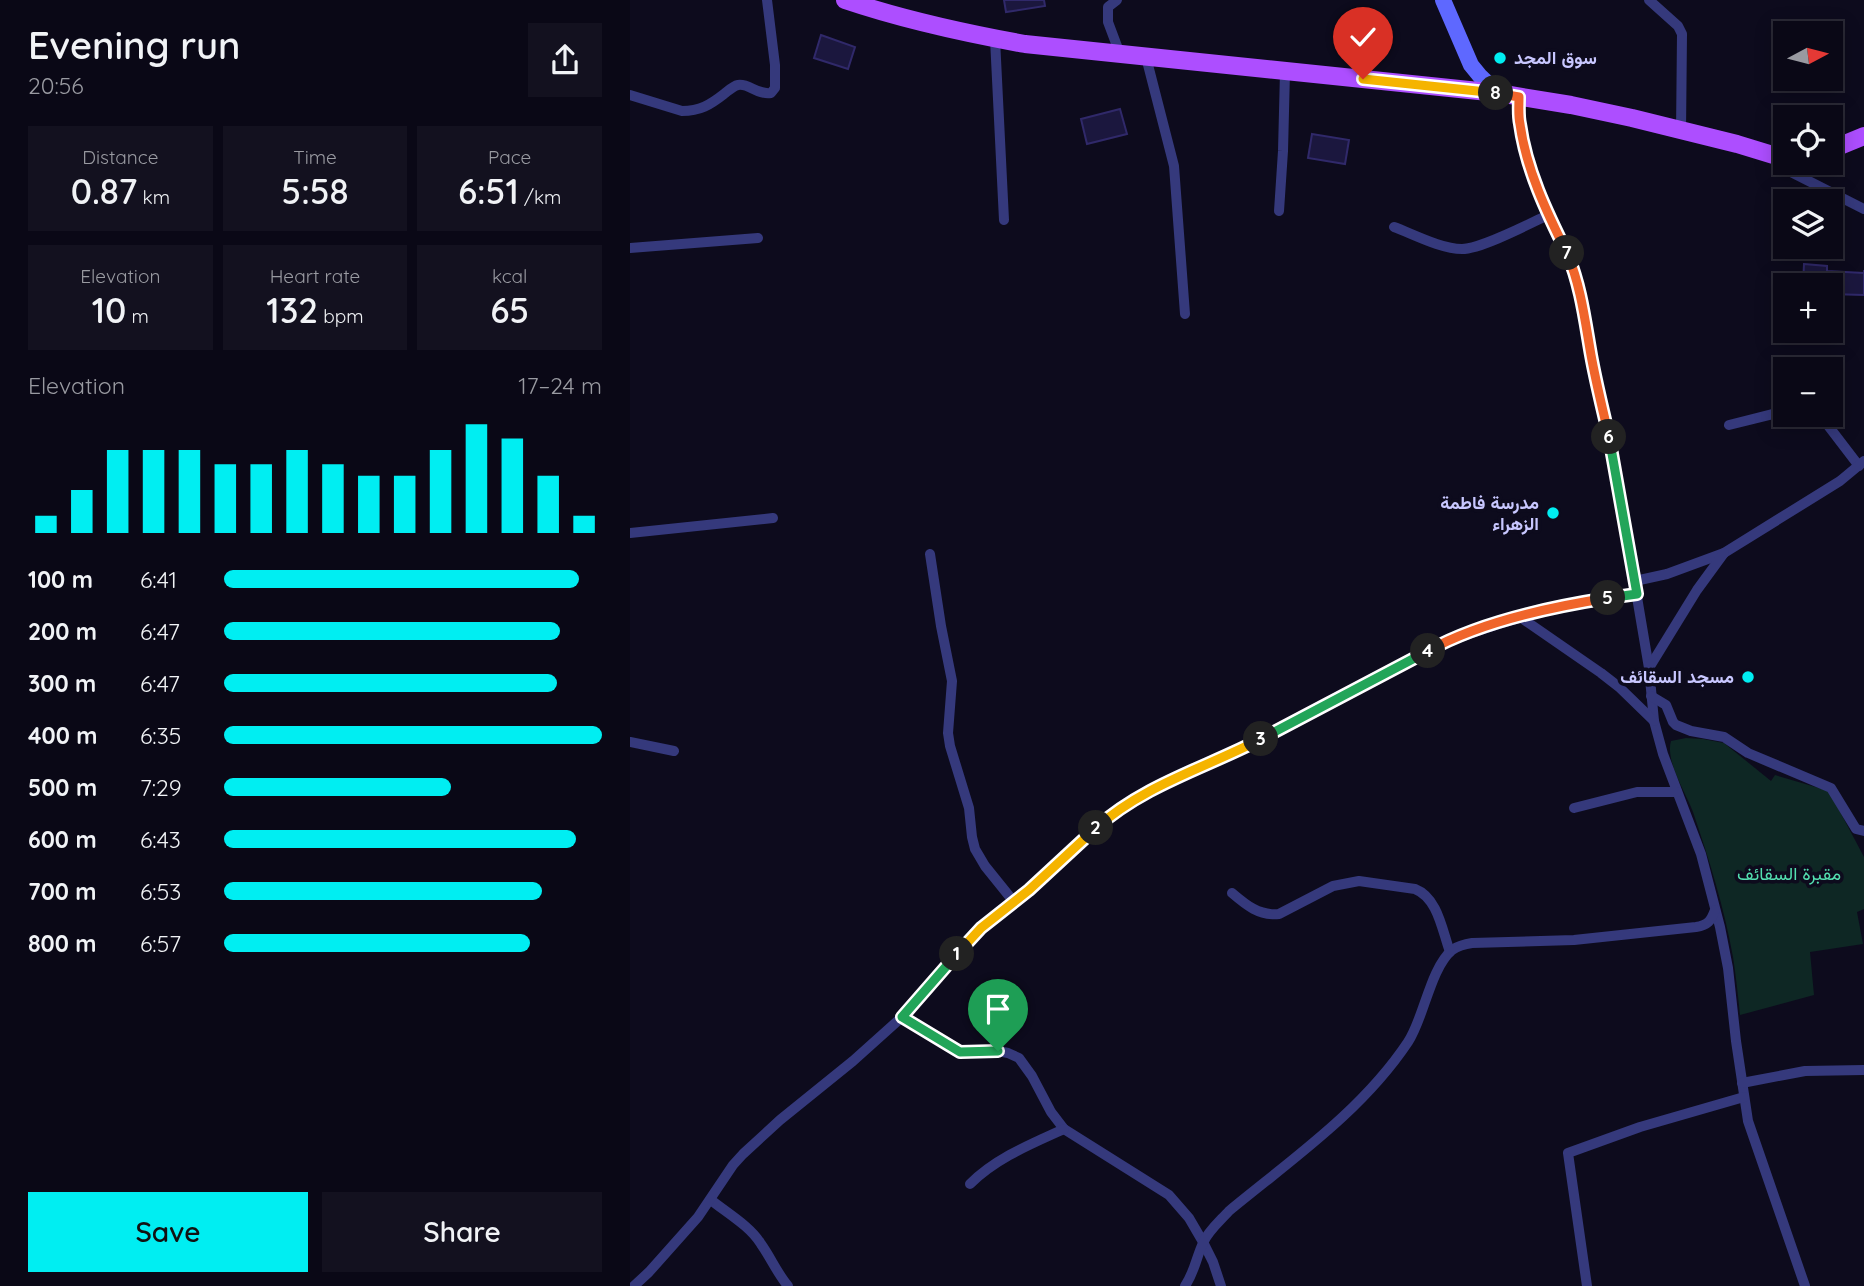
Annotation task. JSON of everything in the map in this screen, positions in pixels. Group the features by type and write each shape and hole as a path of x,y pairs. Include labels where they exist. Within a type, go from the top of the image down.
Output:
{"main road":[{"path":"845,0 955,31 1038,46 1498,93 1595,110 1773,153"},
{"path":"1843,145 1864,136"}],"street":[{"path":"630,95 682,111 698,111 740,85 763,94 771,93 775,88 775,65 767,0"},
{"path":"1117,0 1108,7 1107,15 1120,54"},
{"path":"1443,0 1471,65 1498,93"},
{"path":"1649,0 1678,26 1682,34 1681,132"},
{"path":"995,39 1004,220"},
{"path":"1146,57 1174,166 1185,314"},
{"path":"1279,211 1285,72"},
{"path":"1519,97 1519,123 1530,166 1548,215 1572,264 1581,299 1635,581 1649,668 1654,721 1663,754 1701,854 1720,927 1728,968 1744,1097 1753,1138 1805,1286"},
{"path":"1797,175 1864,209"},
{"path":"1394,227 1454,248 1468,249 1548,215"},
{"path":"630,248 758,238"},
{"path":"1730,425 1773,414"},
{"path":"1635,581 1675,572 1724,553 1840,481 1861,463 1830,427"},
{"path":"630,533 773,518"},
{"path":"1649,668 1690,600 1724,553"},
{"path":"930,554 940,626 952,681 948,733 950,746 967,799 975,849 1014,902"},
{"path":"634,1286 677,1242 743,1154 902,1017 981,928 1112,814 1137,797 1250,745 1435,647 1466,634 1573,604 1637,594"},
{"path":"1520,617 1619,687 1654,721"},
{"path":"1651,696 1666,705 1676,725 1691,731 1724,737 1748,753 1831,788 1856,829 1864,831"},
{"path":"630,742 674,751"},
{"path":"1574,808 1637,792 1677,792"},
{"path":"1232,893 1257,912 1269,915 1279,914 1333,887 1359,881 1415,889 1424,892 1431,900 1450,951"},
{"path":"1185,1286 1193,1273 1203,1242 1213,1228 1229,1211 1349,1112 1389,1069 1410,1039 1438,970 1450,951 1472,943 1574,940 1696,927 1712,920 1715,910"},
{"path":"902,1017 960,1052 998,1051 1019,1058 1064,1129 1169,1195 1189,1218 1203,1242 1221,1286"},
{"path":"1742,1083 1805,1071 1864,1070"},
{"path":"1587,1286 1568,1153 1640,1127 1744,1097"},
{"path":"970,1184 994,1164 1064,1129"},
{"path":"711,1199 760,1241 788,1286"}],"green space":[{"name":"مقبرة السقائف","path":"1686,738 1724,743 1771,781 1775,775 1829,791 1864,857 1864,909 1857,912 1863,944 1810,952 1814,995 1740,1015 1733,957 1721,902 1693,812 1671,758 1671,741"}],"building":[{"path":"1004,0 1044,0 1045,6 1006,12"},
{"path":"821,35 855,47 848,69 814,58"},
{"path":"1120,109 1127,134 1087,144 1081,119"},
{"path":"1312,134 1349,140 1345,164 1308,158"},
{"path":"1804,264 1827,266 1827,271 1864,273 1864,295 1843,294 1843,273 1804,273"}],"place":[{"name":"سوق المجد","path":"1500,58"},
{"name":"مدرسة فاطمة الزهراء","path":"1553,513"},
{"name":"مسجد السقائف","path":"1748,677"}],"route":[{"path":"998,1051 960,1052 902,1017 981,928 1029,890 1112,814 1137,797 1250,745 1435,647 1466,634 1548,609 1637,594 1581,299 1572,264 1552,225 1530,166 1519,123 1519,97 1363,79"}]}
